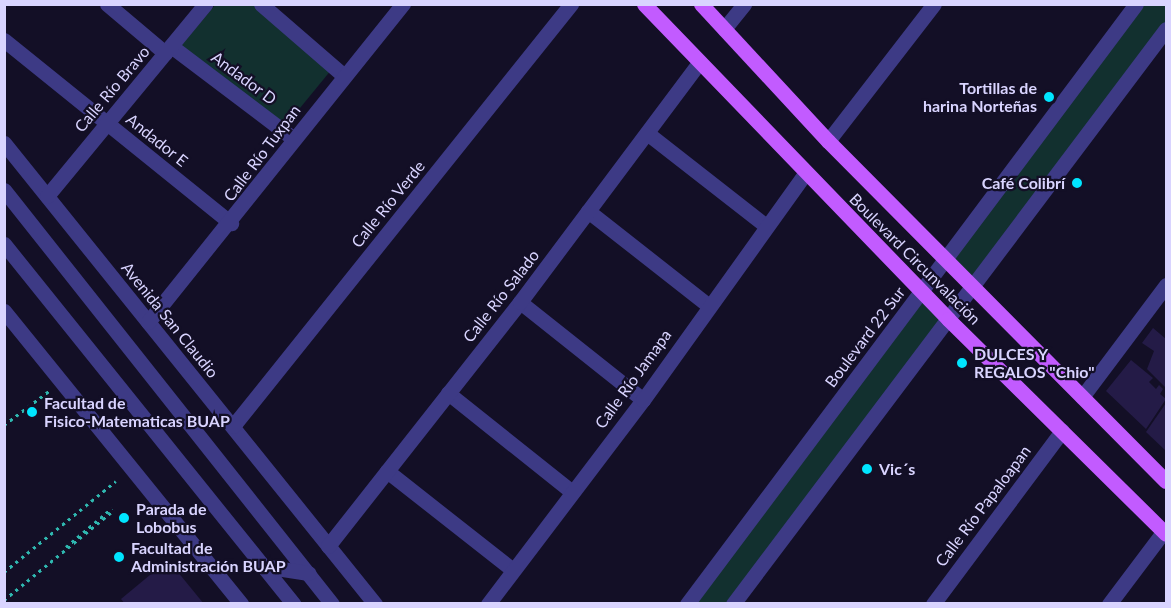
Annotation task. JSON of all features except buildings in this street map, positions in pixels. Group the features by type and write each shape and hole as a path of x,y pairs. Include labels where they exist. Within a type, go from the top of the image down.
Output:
{"main road":[{"name":"Boulevard Circunvalación","path":"644,4 698,64 948,319 1165,532"},
{"name":"Boulevard Circunvalación","path":"701,4 828,141 1167,481"}],"street":[{"name":"Andador D","path":"107,4 294,140"},
{"name":"Calle Río Bravo","path":"47,196 205,4"},
{"path":"261,4 344,76"},
{"name":"Calle Río Verde","path":"233,426 571,4"},
{"path":"724,29 744,4"},
{"path":"828,141 934,4"},
{"name":"Boulevard 22 Sur","path":"687,603 1136,4"},
{"name":"Calle Río Tuxpan","path":"148,321 231,223 401,5"},
{"path":"733,603 1167,29"},
{"name":"Andador E","path":"4,40 231,223"},
{"name":"Calle Río Salado","path":"328,546 520,302 698,64"},
{"path":"647,133 766,226"},
{"name":"Avenida San Claudio","path":"4,142 375,603"},
{"name":"Calle Río Jamapa","path":"488,603 643,400 708,305 806,174"},
{"path":"4,190 332,603"},
{"path":"588,211 708,305"},
{"path":"4,244 293,603"},
{"path":"1082,397 1167,285"},
{"path":"520,302 643,400"},
{"path":"4,311 241,603"},
{"path":"448,393 572,492"},
{"name":"Calle Río Papaloapan","path":"933,603 1062,431"},
{"path":"387,471 513,570"},
{"path":"1109,603 1165,532"},
{"path":"263,566 308,573"}],"path":[{"path":"4,425 63,381"},
{"path":"4,572 116,481"},
{"path":"4,599 113,509"}],"green space":[{"path":"215,5 254,5 332,69 282,130 180,47"},
{"path":"1137,5 1166,5 1166,30 971,288 946,262"},
{"path":"927,287 952,313 732,603 688,604"}],"place":[{"name":"Tortillas de harina Norteñas","path":"1049,97"},
{"name":"Café Colibrí","path":"1077,183"},
{"name":"DULCES Y REGALOS \"Chio\"","path":"962,363"},
{"name":"Facultad de Fisico-Matematicas BUAP","path":"32,412"},
{"name":"Vic´s","path":"867,469"},
{"name":"Parada de Lobobus","path":"124,518"},
{"name":"Facultad de Administración BUAP","path":"119,557"}]}
